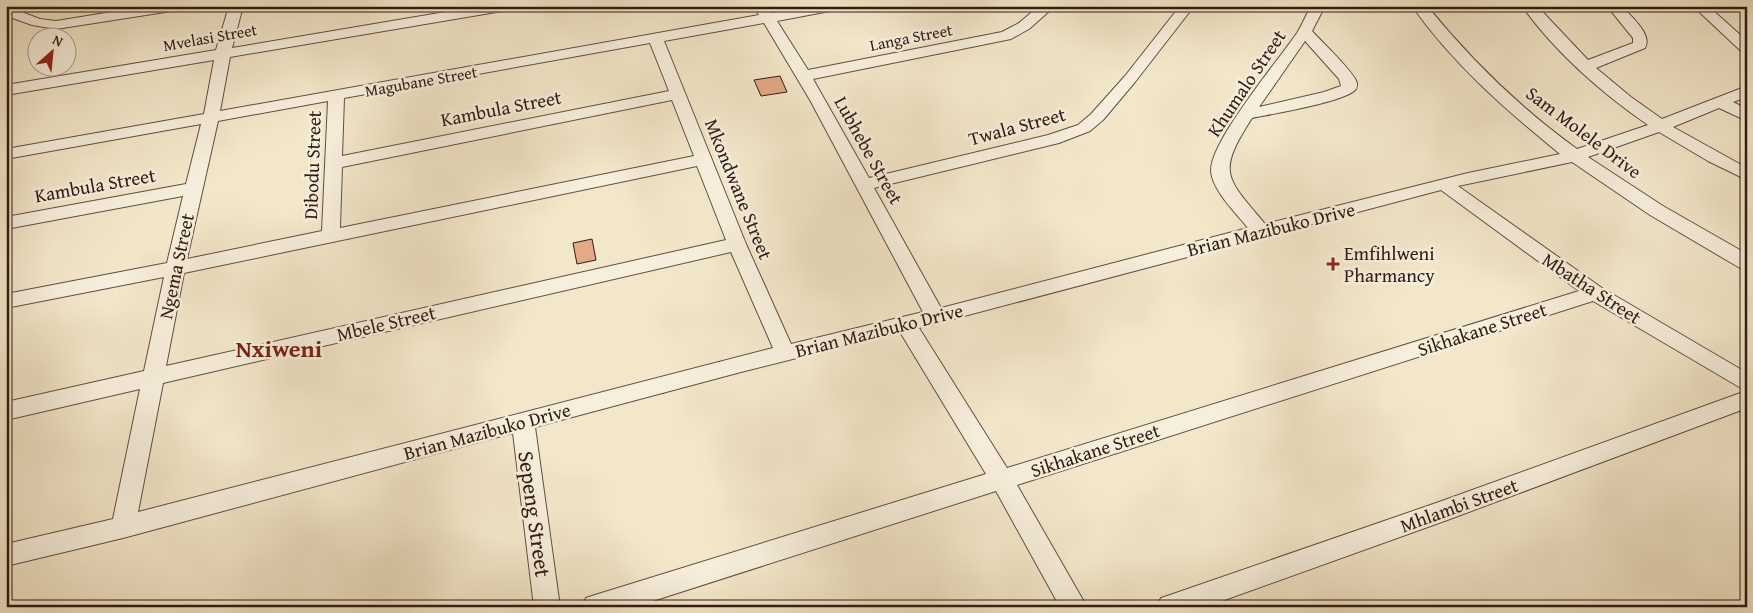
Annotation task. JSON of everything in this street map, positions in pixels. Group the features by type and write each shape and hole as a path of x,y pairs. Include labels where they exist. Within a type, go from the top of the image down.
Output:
{"street":[{"path":"6,10 32,22 56,25 178,6"},
{"name":"Ngema Street","path":"123,527 175,268 192,190 211,118 223,52 236,6"},
{"name":"Mvelasi Street","path":"6,90 223,52 508,6"},
{"name":"Magubane Street","path":"6,154 656,39 765,12 835,6"},
{"name":"Langa Street","path":"802,76 1006,36 1024,26 1048,6"},
{"name":"Twala Street","path":"864,186 1053,139 1084,128 1097,117 1130,79 1187,6"},
{"name":"Khumalo Street","path":"1261,231 1224,183 1219,170 1232,134 1305,32 1318,6"},
{"name":"Sam Molele Drive","path":"1419,6 1441,36 1470,67 1503,98 1574,156 1680,226 1747,263"},
{"path":"1529,6 1544,24 1586,66 1660,126 1747,175"},
{"path":"1586,66 1640,45 1640,37 1614,6"},
{"path":"1700,6 1747,49"},
{"name":"Lubhebe Street","path":"765,12 818,100 935,316"},
{"path":"1248,114 1329,96 1349,88 1349,82 1305,32"},
{"name":"Mkondwane Street","path":"656,39 676,94 737,244 785,353"},
{"name":"Brian Mazibuko Drive","path":"6,555 123,527 785,353 1444,184 1574,156 1660,126 1747,91"},
{"name":"Kambula Street","path":"335,163 676,94"},
{"name":"Dibodu Street","path":"331,235 336,97"},
{"path":"1720,102 1747,116"},
{"path":"6,301 704,159"},
{"name":"Mbatha Street","path":"1444,184 1595,293 1747,383"},
{"name":"Kambula Street","path":"6,223 192,190"},
{"name":"Mbele Street","path":"6,411 737,244"},
{"name":"Sikhakane Street","path":"595,607 1002,480 1159,428 1316,381 1595,293"},
{"path":"905,323 1002,480 1074,607"},
{"name":"Mhlambi Street","path":"1170,607 1441,512 1747,399"},
{"name":"Sepeng Street","path":"523,422 548,607"}],"building":[{"path":"780,76 787,92 761,96 754,80"},
{"path":"592,239 596,260 577,264 573,243"}],"place":[{"name":"Emfihlweni Pharmancy","path":"1333,264"}],"district":[{"name":"Nxiweni","path":"279,349"}]}
